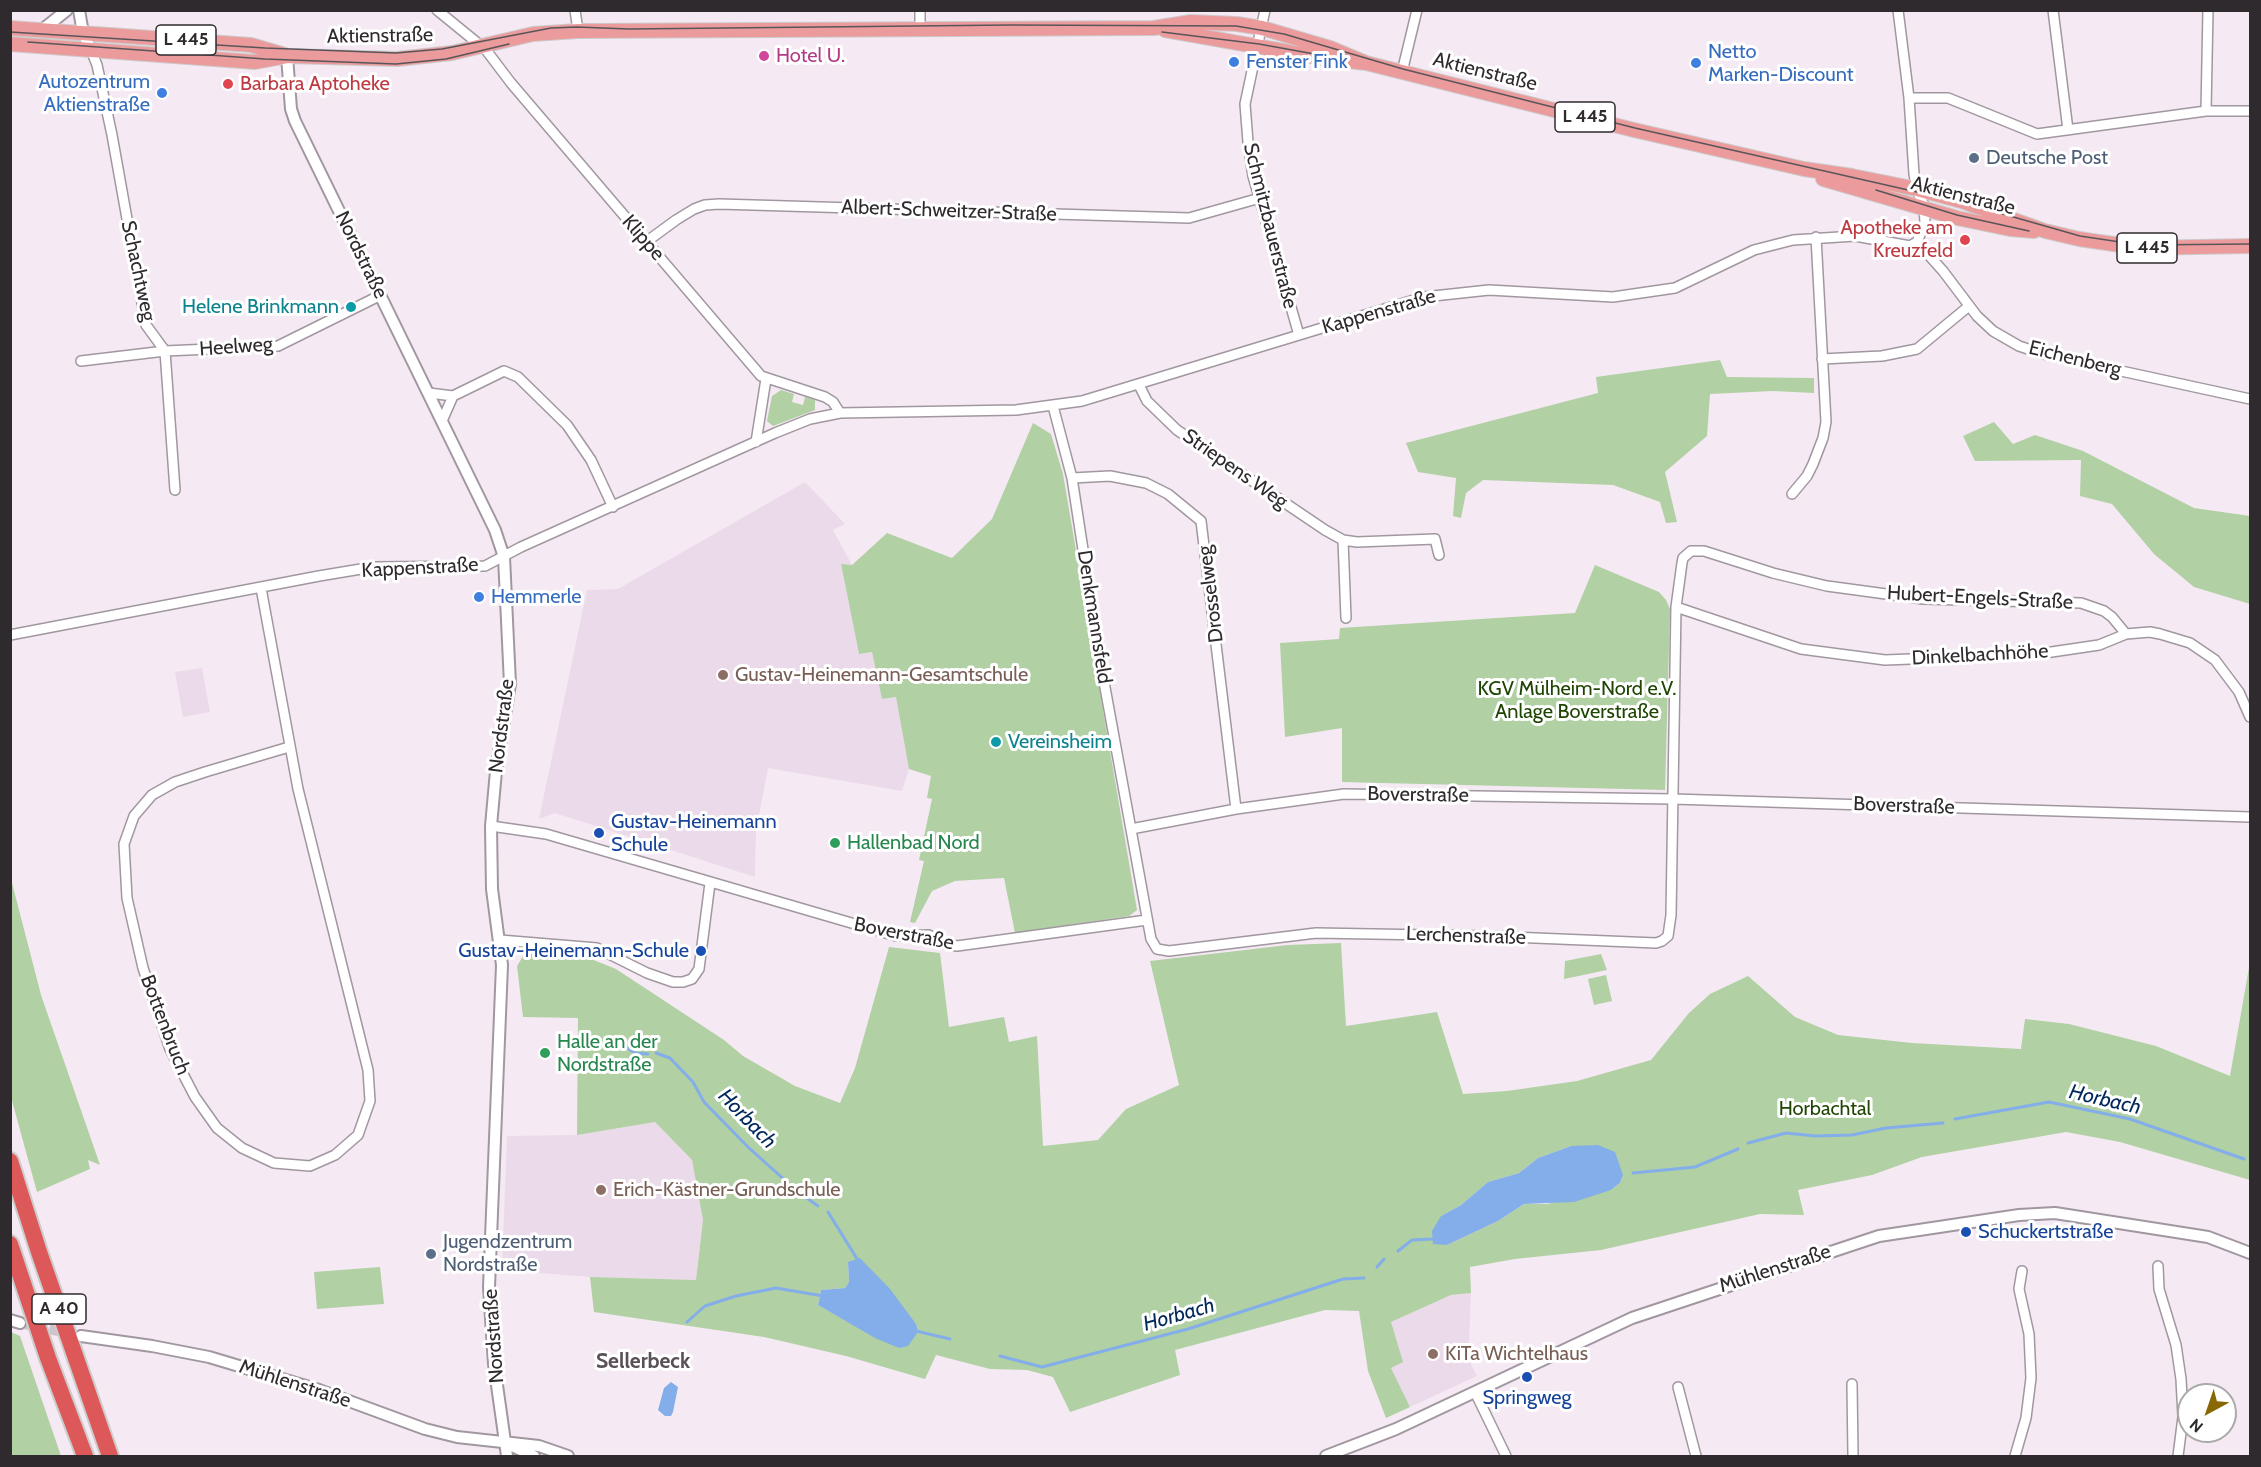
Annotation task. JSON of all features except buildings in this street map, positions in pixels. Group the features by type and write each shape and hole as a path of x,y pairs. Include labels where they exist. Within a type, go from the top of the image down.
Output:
{"highway":[{"name":"A 40","path":"10,1161 110,1456"},
{"name":"A 40","path":"10,1244 48,1358 85,1456"}],"main road":[{"name":"Aktienstraße","path":"1155,28 1191,21 1262,28 1330,48 1366,63"},
{"name":"Aktienstraße","path":"10,28 251,45 287,56"},
{"name":"Aktienstraße","path":"10,44 255,62 287,56 394,59 452,53 526,36 578,31 1155,28 1323,58 1366,63 1634,130 1804,169 1832,172 1921,198 2010,229 2045,231"},
{"name":"Aktienstraße","path":"1804,169 1821,178 1921,198 1961,201 2045,231 2079,239 2141,248 2250,246"}],"street":[{"path":"42,30 67,10"},
{"path":"79,10 83,33 91,50"},
{"name":"Klippe","path":"437,10 451,24 482,46 646,242 766,379"},
{"path":"575,10 578,31"},
{"path":"920,10 920,29"},
{"name":"Schmitzbauerstraße","path":"1265,10 1247,92 1245,116 1250,158 1299,335"},
{"path":"1402,72 1417,10"},
{"path":"1898,10 1925,223 1917,242"},
{"path":"2053,10 2068,130"},
{"path":"2206,111 2208,10"},
{"name":"Schachtweg","path":"91,50 97,65 112,135 146,326 165,351"},
{"name":"Nordstraße","path":"287,56 291,109 295,121 495,530 504,557 510,684 496,771 491,826 492,889 502,965 502,1020 489,1287 494,1364 507,1456"},
{"path":"1909,98 1948,98 2032,133 2206,111 2250,111"},
{"name":"Albert-Schweitzer-Straße","path":"646,242 676,220 705,205 1189,218 1260,198"},
{"path":"1792,494 1807,476 1823,438 1826,422 1816,237"},
{"name":"Kappenstraße","path":"10,635 374,567 485,566 756,442 810,419 840,412 1016,410 1053,406 1093,399 1411,299 1450,292 1489,290 1604,298 1675,288 1759,248 1793,240 1816,237 1855,237 1910,246 1917,242"},
{"name":"Eichenberg","path":"1917,242 1943,271 1969,306 1993,331 2031,351 2250,399"},
{"name":"Heelweg","path":"81,361 165,351 278,346 381,295"},
{"path":"1822,359 1882,356 1917,349 1969,306"},
{"path":"165,351 175,490"},
{"path":"429,393 453,396 504,371 518,377 567,425 591,460 613,507"},
{"path":"756,442 766,379 825,396 840,412"},
{"name":"Striepens Weg","path":"1139,385 1147,401 1177,430 1303,516 1343,540 1357,542 1436,539 1439,555"},
{"path":"442,421 453,396"},
{"name":"Denkmannsfeld","path":"1053,406 1072,478 1100,660 1131,829"},
{"name":"Drosselweg","path":"1072,478 1110,476 1146,483 1168,494 1198,517 1203,525 1236,809"},
{"path":"1343,540 1346,618"},
{"name":"Hubert-Engels-Straße","path":"1676,607 1682,562 1691,551 1700,549 1773,573 1827,586 1923,599 2081,603 2104,611 2126,634"},
{"name":"Bottenbruch","path":"261,588 289,747 368,1070 370,1101 358,1135 335,1155 310,1166 274,1163 242,1148 217,1128 195,1097 170,1049 143,968 128,898 124,844 134,816 152,795 176,782 289,747"},
{"path":"1673,799 1676,607"},
{"name":"Dinkelbachhöhe","path":"1676,607 1801,649 1885,660 2038,654 2099,645 2126,634 2150,632 2170,636 2208,654 2221,667 2239,692 2250,717"},
{"name":"Boverstraße","path":"1131,829 1236,809 1344,794 1673,799 2250,817"},
{"name":"Lerchenstraße","path":"1147,920 1151,939 1157,949 1169,951 1316,933 1487,936 1656,943 1668,936 1669,931 1673,799"},
{"name":"Boverstraße","path":"491,826 546,834 896,936 929,935 942,943 957,946 1147,920"},
{"path":"1131,829 1147,920"},
{"path":"500,940 597,948 647,973 673,982 683,982 692,979 699,969 710,883"},
{"name":"Mühlenstraße","path":"1326,1456 1396,1429 1649,1311 1858,1242 1913,1230 2028,1214 2055,1213 2208,1237 2250,1252"},
{"path":"2157,1266 2159,1289 2176,1344 2181,1379 2183,1417 2178,1456"},
{"path":"2015,1456 2026,1418 2031,1378 2029,1334 2019,1289 2022,1271"},
{"name":"Mühlenstraße","path":"81,1336 209,1357 319,1390 425,1429 457,1437 539,1446 568,1456"},
{"path":"1852,1384 1853,1456"},
{"path":"1678,1387 1696,1456"},
{"path":"1475,1392 1506,1456"},
{"path":"505,1443 513,1456"},
{"name":"Mühlenstraße","path":"505,1443 534,1456"}],"shaded area":[{"name":"Gustav-Heinemann-Gesamtschule","path":"805,482 845,524 833,530 852,565 841,564 859,654 872,652 882,699 896,697 909,769 902,791 768,768 756,831 755,877 555,813 539,819 587,590 618,589"},
{"path":"202,668 210,712 183,717 175,672"},
{"name":"Erich-Kästner-Grundschule","path":"655,1122 692,1160 703,1220 696,1280 590,1277 502,1270 507,1136 577,1135"},
{"name":"KiTa Wichtelhaus","path":"1471,1293 1469,1343 1462,1346 1477,1376 1410,1407 1391,1368 1391,1322 1451,1295"}],"green space":[{"path":"1720,360 1727,377 1814,378 1814,393 1773,391 1710,394 1707,436 1665,472 1677,522 1666,523 1660,502 1613,485 1483,480 1466,493 1461,518 1453,516 1456,478 1418,472 1406,443 1598,393 1596,377"},
{"path":"781,390 794,394 792,402 803,405 805,397 815,400 815,410 773,426 767,421 772,396"},
{"path":"1994,422 2013,444 2035,435 2083,451 2194,508 2250,516 2250,604 2194,587 2154,554 2112,504 2080,496 2081,460 1975,461 1963,436"},
{"path":"1033,423 1051,434 1063,474 1137,910 1129,916 1015,933 1004,878 955,881 932,891 915,923 910,922 924,861 919,860 932,799 927,798 931,776 909,769 896,697 882,699 872,652 859,654 841,564 852,565 887,533 952,558 992,519"},
{"name":"KGV Mülheim-Nord e.V. Anlage Boverstraße","path":"1595,565 1659,592 1670,609 1665,790 1342,782 1342,728 1285,737 1280,643 1339,639 1340,628 1575,613"},
{"path":"10,875 41,995 100,1165 88,1160 90,1169 37,1192 11,1097"},
{"name":"Horbachtal","path":"1341,943 1346,1026 1437,1012 1463,1094 1507,1091 1577,1081 1651,1060 1689,1013 1710,994 1748,976 1795,1017 1838,1035 1912,1043 2021,1049 2025,1019 2069,1024 2156,1046 2230,1076 2250,962 2250,1180 2120,1142 2066,1132 1922,1157 1872,1175 1798,1190 1804,1215 1760,1214 1601,1250 1515,1259 1470,1267 1471,1293 1451,1295 1391,1322 1403,1362 1391,1368 1410,1407 1386,1418 1368,1371 1359,1311 1325,1310 1175,1350 1180,1375 1070,1412 1053,1377 1027,1370 990,1369 936,1355 925,1379 846,1356 764,1337 594,1312 590,1277 696,1280 703,1220 692,1160 655,1122 577,1135 578,1018 523,1017 517,966 525,953 571,951 616,969 724,1040 743,1056 795,1086 840,1103 855,1068 889,947 940,953 949,1027 1004,1017 1009,1042 1037,1036 1043,1146 1098,1140 1126,1109 1179,1085 1150,961 1288,945","holes":["1571,1146 1623,1175 1620,1183 1611,1190 1547,1204 1524,1204 1498,1221 1447,1245 1441,1216 1461,1205 1488,1182 1519,1173 1538,1158","848,1262 907,1314 916,1324 848,1322 818,1305 821,1290 845,1288 849,1282"]},
{"path":"1601,954 1607,970 1564,979 1565,961"},
{"path":"1606,975 1612,1001 1594,1005 1588,979"},
{"path":"380,1267 384,1304 317,1309 314,1272"},
{"path":"11,1332 20,1336 61,1456 11,1456"}],"water":[{"path":"1598,1145 1615,1152 1623,1175 1620,1183 1611,1190 1574,1202 1524,1204 1498,1221 1447,1245 1433,1244 1432,1231 1441,1216 1461,1205 1488,1182 1519,1173 1538,1158 1571,1146"},
{"path":"860,1258 890,1289 916,1324 918,1332 908,1346 899,1348 875,1338 818,1305 821,1290 845,1288 849,1282 848,1262"},
{"path":"671,1382 678,1387 673,1412 671,1416 665,1416 658,1410 664,1388"}],"waterway":[{"name":"Horbach","path":"618,1042 635,1053 648,1054"},
{"name":"Horbach","path":"656,1053 670,1058 693,1082 704,1102 748,1147 798,1192 818,1206"},
{"name":"Horbach","path":"1955,1119 2049,1102 2130,1119 2244,1159"},
{"name":"Horbach","path":"1748,1143 1786,1133 1815,1136 1852,1135 1886,1128 1943,1123"},
{"name":"Horbach","path":"1633,1173 1695,1167 1738,1149"},
{"name":"Horbach","path":"828,1212 859,1262"},
{"name":"Horbach","path":"1398,1251 1412,1240 1433,1239"},
{"name":"Horbach","path":"1377,1267 1384,1259"},
{"name":"Horbach","path":"1000,1356 1042,1367 1188,1329 1343,1279 1364,1278"},
{"name":"Horbach","path":"687,1322 705,1306 736,1296 776,1288 823,1296"},
{"name":"Horbach","path":"916,1331 950,1339"}],"tunnel":[{"path":"20,1323 72,1334"}],"tram line":[{"path":"10,32 265,48 396,53 442,49 551,28 577,27 629,29 1010,25 1236,26 1284,34 1403,69 1635,128 1961,202 2080,236 2140,245 2250,244"},
{"path":"1162,32 1259,44 1342,59"},
{"path":"28,42 265,59 396,64 446,59 509,44"},
{"path":"1876,190 1957,215 2029,231"}],"place":[{"name":"Hotel U.","path":"764,56"},
{"name":"Fenster Fink","path":"1234,62"},
{"name":"Netto Marken-Discount","path":"1696,63"},
{"name":"Barbara Aptoheke","path":"228,84"},
{"name":"Autozentrum Aktienstraße","path":"162,93"},
{"name":"Deutsche Post","path":"1974,158"},
{"name":"Apotheke am Kreuzfeld","path":"1965,240"},
{"name":"Helene Brinkmann","path":"351,307"},
{"name":"Hemmerle","path":"479,597"},
{"name":"Gustav-Heinemann-Gesamtschule","path":"723,675"},
{"name":"Vereinsheim","path":"996,742"},
{"name":"Gustav-Heinemann Schule","path":"599,833"},
{"name":"Hallenbad Nord","path":"835,843"},
{"name":"Gustav-Heinemann-Schule","path":"701,951"},
{"name":"Halle an der Nordstraße","path":"545,1053"},
{"name":"Erich-Kästner-Grundschule","path":"601,1190"},
{"name":"Schuckertstraße","path":"1966,1232"},
{"name":"Jugendzentrum Nordstraße","path":"431,1254"},
{"name":"KiTa Wichtelhaus","path":"1433,1354"},
{"name":"Springweg","path":"1527,1377"}],"district":[{"name":"Sellerbeck","path":"643,1362"}]}
